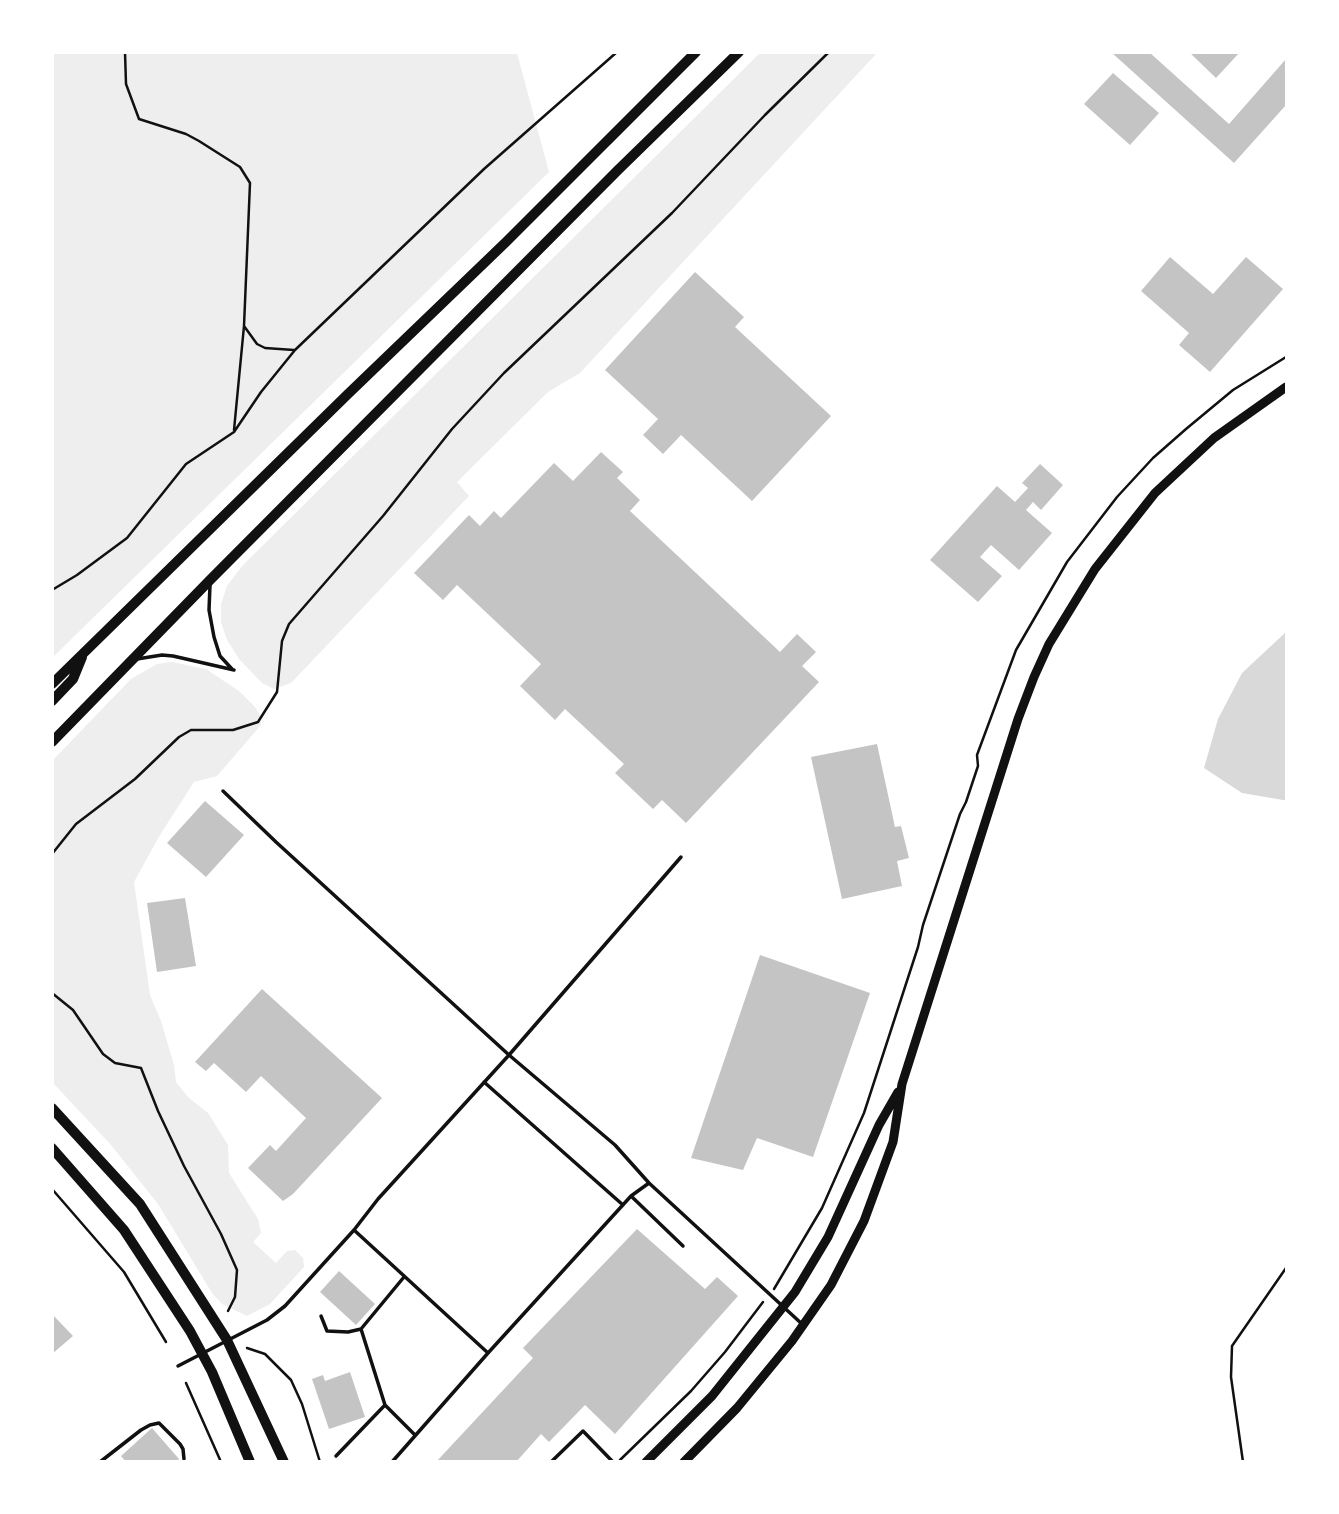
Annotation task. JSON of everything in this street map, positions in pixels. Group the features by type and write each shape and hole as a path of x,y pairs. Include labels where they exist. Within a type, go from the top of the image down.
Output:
{"main road":[{"path":"52,684 496,252 696,52"},
{"path":"52,742 618,170 739,52"},
{"path":"52,701 73,679 85,652"},
{"path":"52,1108 140,1205 227,1340 284,1461"},
{"path":"52,1148 124,1230 190,1331 212,1372 250,1461"}],"street":[{"path":"684,1461 737,1408 804,1325 837,1275 864,1221 893,1142 902,1084 1018,719 1049,644 1095,569 1155,493 1214,438 1286,387"},
{"path":"646,1461 712,1396 784,1308 828,1237 879,1125 902,1084"}],"lane":[{"path":"132,660 173,656 234,670 220,656 214,637 209,610 211,579"},
{"path":"223,791 509,1055 615,1145 649,1183 804,1325"},
{"path":"178,1366 276,1315 509,1055 681,857"},
{"path":"484,1082 623,1205"},
{"path":"392,1461 631,1196 649,1183"},
{"path":"631,1196 683,1246"},
{"path":"354,1230 488,1353"},
{"path":"321,1316 327,1331 348,1332 361,1329 405,1276"},
{"path":"361,1329 384,1405 415,1434"},
{"path":"337,1456 384,1405"},
{"path":"100,1461 141,1430 159,1423 180,1444 184,1459"},
{"path":"551,1461 583,1431 615,1461"}],"path":[{"path":"125,52 126,84 139,119 186,134 240,167 250,183 244,326 233,432"},
{"path":"52,590 127,538 186,464 233,432 295,350 484,169 617,52"},
{"path":"52,855 76,824 135,779 179,737 191,730 233,730 258,722 277,692 282,641 289,624 383,516 452,429 504,373 672,213 829,52"},
{"path":"244,326 257,344 265,348 295,350"},
{"path":"615,1461 691,1391 725,1352 781,1280 822,1208 864,1113 923,925 978,766 977,755 1016,650 1067,562 1117,496 1153,458 1233,390 1286,357"},
{"path":"52,993 73,1010 103,1054 115,1063 141,1068 158,1111 237,1270 235,1297 228,1311"},
{"path":"52,1189 124,1272 166,1342"},
{"path":"1243,1461 1231,1377 1232,1346 1286,1268"},
{"path":"247,1349 265,1354 291,1380 302,1404 320,1461"},
{"path":"186,1383 220,1461"}],"shaded area":[{"path":"53,53 517,53 549,172 53,657"},
{"path":"760,53 877,53 580,373 548,392 457,482 469,496 291,683 274,689 262,683 239,659 227,640 221,622 221,604 227,586 243,565"},
{"path":"1286,632 1286,800 1283,800 1242,793 1204,768 1218,719 1242,673"},
{"path":"172,662 206,669 239,691 260,715 261,725 217,776 194,782 134,882 150,995 161,1021 174,1065 176,1082 188,1097 208,1113 228,1145 229,1173 258,1219 261,1233 253,1242 276,1263 287,1251 295,1250 303,1258 304,1267 270,1304 247,1316 222,1304 212,1293 158,1204 111,1145 53,1083 52,761 131,679 157,664"}],"building":[{"path":"1111,52 1149,52 1229,124 1286,59 1286,105 1234,163"},
{"path":"1189,52 1240,52 1216,78"},
{"path":"1113,73 1159,113 1130,145 1084,104"},
{"path":"1170,257 1213,294 1246,257 1283,289 1210,372 1179,345 1189,333 1141,291"},
{"path":"695,272 744,317 735,327 831,416 752,501 681,435 663,454 643,435 658,419 605,370"},
{"path":"601,452 623,472 617,478 640,500 630,511 780,652 797,634 816,652 802,666 819,682 686,823 662,800 653,809 615,773 624,764 565,709 555,720 520,686 541,664 457,585 443,600 414,573 469,515 480,526 494,511 501,518 554,463 573,481"},
{"path":"1040,464 1063,485 1041,510 1033,502 1026,510 1052,533 1019,570 991,545 980,557 1002,576 978,602 930,560 997,486 1015,502 1028,488 1022,483"},
{"path":"877,744 895,827 901,826 909,858 897,861 902,886 842,899 811,757"},
{"path":"205,801 244,835 206,877 167,843"},
{"path":"185,898 196,966 157,972 147,903"},
{"path":"760,955 870,993 813,1157 757,1138 743,1170 691,1158"},
{"path":"262,989 382,1098 293,1194 283,1201 248,1168 270,1145 276,1151 306,1118 261,1076 246,1092 214,1063 206,1071 195,1062"},
{"path":"637,1229 705,1289 717,1277 738,1296 615,1434 585,1405 549,1442 541,1434 516,1462 436,1462 533,1358 523,1348"},
{"path":"339,1271 375,1304 356,1325 320,1292"},
{"path":"52,1314 73,1336 52,1354"},
{"path":"350,1372 365,1417 329,1429 312,1379 323,1375 325,1381"},
{"path":"152,1428 179,1459 176,1462 126,1462 121,1456"}]}
